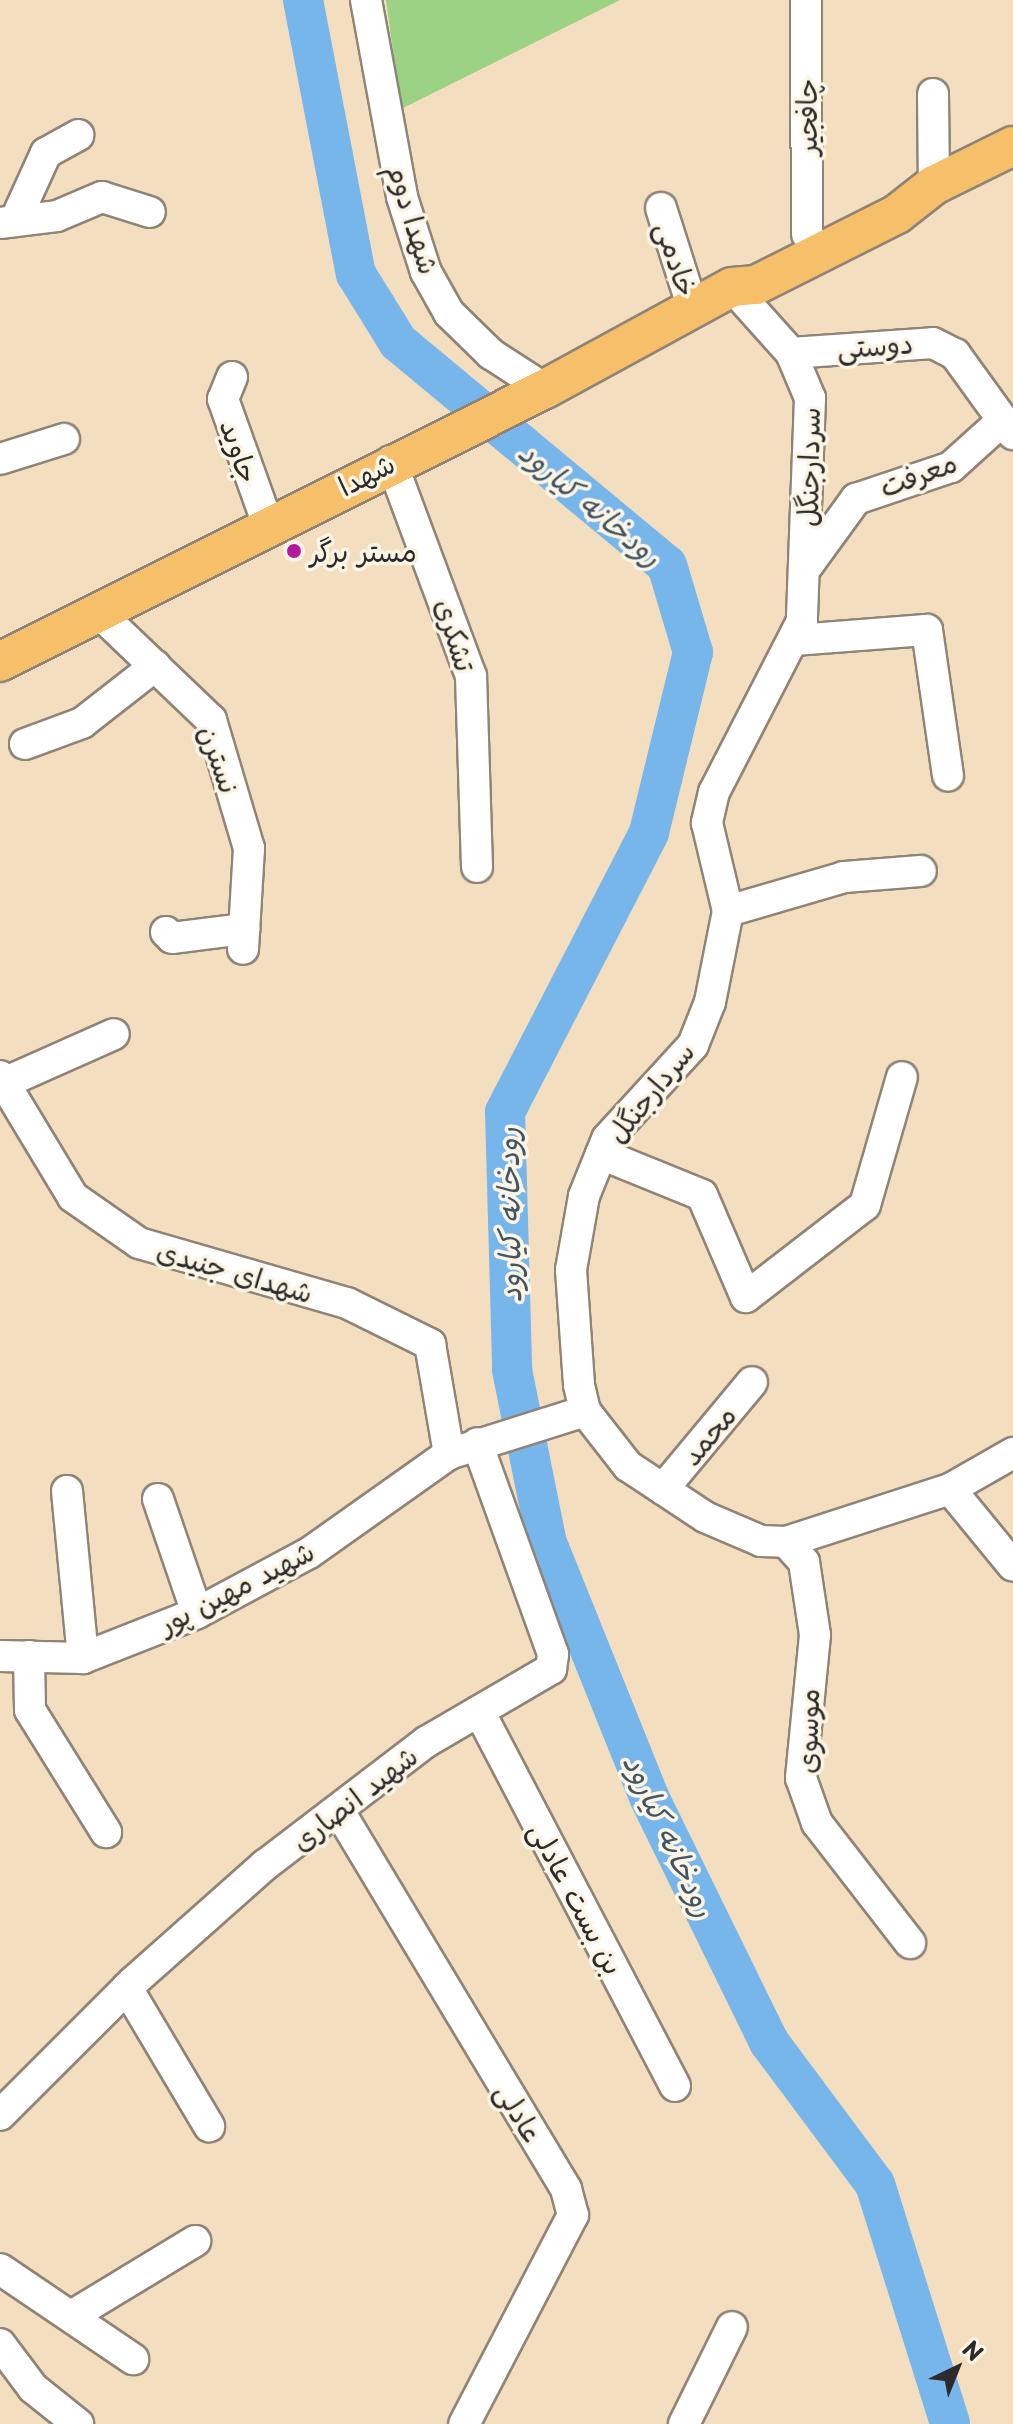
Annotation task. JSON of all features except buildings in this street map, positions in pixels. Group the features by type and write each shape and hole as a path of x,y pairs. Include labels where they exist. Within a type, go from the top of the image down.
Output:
{"main road":[{"name":"شهدا","path":"0,662 451,430 545,389 732,287 756,285 897,214 934,185 1013,146"},
{"name":"شهدا","path":"732,287 747,263 885,194 934,185"}],"street":[{"name":"شهدا دوم","path":"366,0 402,197 426,272 449,313 491,354 545,389"},
{"name":"چافجیر","path":"806,0 807,234"},
{"path":"933,94 934,185"},
{"path":"7,222 46,153 78,135"},
{"path":"7,222 57,216 102,197 150,212"},
{"name":"خادمی","path":"661,208 693,309"},
{"name":"سردارجنگل","path":"585,1411 571,1270 584,1196 601,1154 693,1045 710,1002 728,911 707,823 714,792 796,640 807,567 810,398 791,353 732,287"},
{"name":"دوستی","path":"791,353 933,343 955,354 1008,427"},
{"name":"جاوید","path":"232,377 223,399 268,525"},
{"name":"معرفت","path":"807,567 856,499 951,467 1008,427"},
{"path":"0,459 64,439"},
{"name":"تشکری","path":"391,461 471,676 477,867"},
{"name":"نسترن","path":"98,612 211,720 249,848 244,939 172,938 166,932"},
{"path":"796,640 927,630 948,775"},
{"path":"25,744 82,723 155,666"},
{"path":"728,911 844,877 921,871"},
{"path":"2,1080 114,1034"},
{"path":"601,1154 702,1195 746,1297 865,1205 902,1077"},
{"name":"شهدای جنیدی","path":"2,1080 73,1197 139,1243 368,1310 430,1344 473,1445"},
{"name":"محمد","path":"663,1489 752,1382"},
{"path":"585,1411 628,1466 705,1517 761,1541 786,1542 950,1489 1013,1453"},
{"name":"شهید مهین پور","path":"15,1656 83,1658 197,1613 309,1553 473,1445 585,1411"},
{"name":"شهید انصاری","path":"0,2115 127,1988 265,1865 426,1742 541,1679 553,1654 473,1445"},
{"path":"950,1489 1007,1549"},
{"path":"67,1491 83,1658"},
{"path":"158,1499 197,1613"},
{"name":"موسوی","path":"786,1542 804,1562 815,1635 801,1778 817,1823 910,1943"},
{"path":"15,1656 30,1710 106,1832"},
{"name":"بن بست عادلی","path":"479,1711 675,2086"},
{"name":"عادلی","path":"339,1811 566,2189 573,2215 464,2424"},
{"path":"127,1988 209,2126"},
{"path":"73,2315 195,2241"},
{"path":"0,2269 73,2315 133,2359"},
{"path":"684,2424 732,2327"},
{"path":"0,2344 33,2388 78,2424"}],"green space":[{"path":"386,0 620,0 401,109"}],"waterway":[{"name":"رودخانه کیارود","path":"303,0 356,274 398,342 667,565 693,652 649,833 505,1112 512,1370 547,1543 650,1799 769,2042 875,2184 950,2424"}],"place":[{"name":"مستر برگر","path":"294,551"}]}
